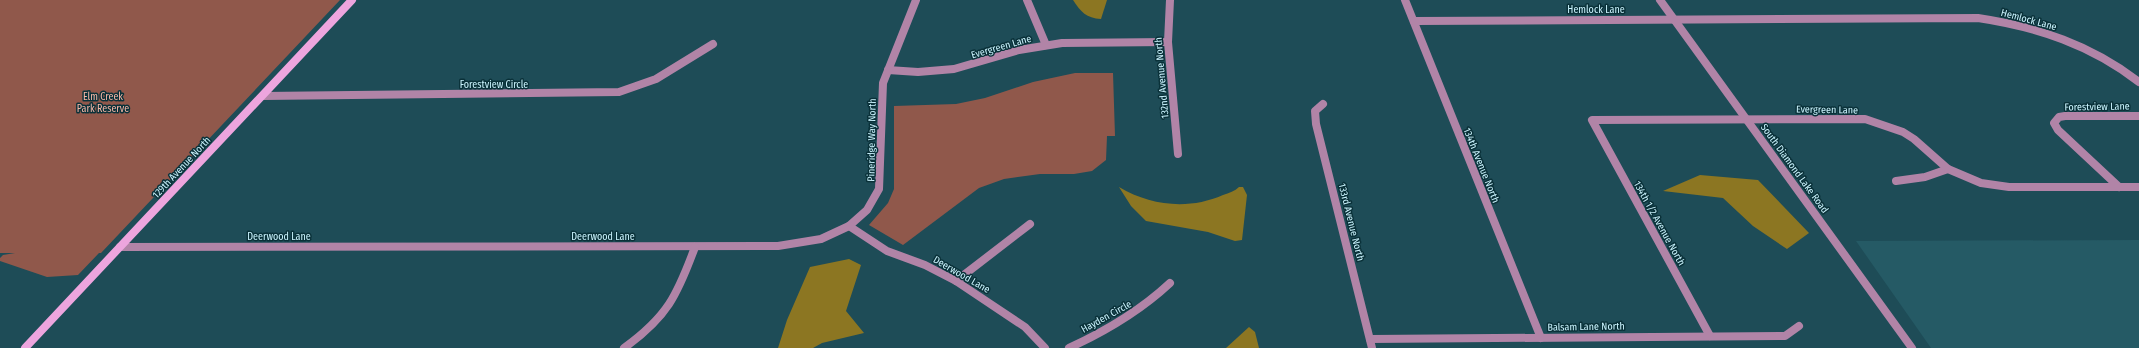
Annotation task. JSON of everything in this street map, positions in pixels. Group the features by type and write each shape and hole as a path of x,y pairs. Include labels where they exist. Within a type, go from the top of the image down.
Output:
{"main road":[{"name":"129th Avenue North","path":"25,348 352,0"}],"street":[{"name":"Pineridge Way North","path":"849,226 871,206 879,189 881,97 888,70 916,0"},
{"path":"1027,0 1031,14 1046,45"},
{"name":"132nd Avenue North","path":"1170,0 1168,42 1178,154"},
{"name":"134th Avenue North","path":"1406,0 1541,338"},
{"name":"South Diamond Lake Road","path":"1660,0 1912,348"},
{"name":"Hemlock Lane","path":"1414,21 1978,18 2015,24 2055,36 2084,47 2127,72 2139,82"},
{"name":"Evergreen Lane","path":"888,70 918,72 954,69 1019,50 1046,45 1082,42 1168,42"},
{"name":"Forestview Circle","path":"263,96 619,92 648,85 661,79 713,44"},
{"name":"133rd Avenue North","path":"1323,104 1316,111 1316,124 1371,343"},
{"name":"Forestview Lane","path":"2120,187 2058,130 2054,123 2056,120 2065,116 2139,116"},
{"name":"Evergreen Lane","path":"1592,120 1850,118 1876,122 1903,132 1914,139 1948,169 1967,178 1996,186 2139,187"},
{"name":"134th 1/2 Avenue North","path":"1592,120 1710,336"},
{"path":"1896,181 1925,176 1948,169"},
{"path":"956,281 1030,224"},
{"name":"Deerwood Lane","path":"120,247 695,247 792,245 821,239 849,226 887,250 925,265 956,281 1025,327 1045,348"},
{"path":"624,348 654,326 671,307 679,291 695,247"},
{"name":"Hayden Circle","path":"1069,348 1130,317 1144,308 1170,283"},
{"name":"Balsam Lane North","path":"1371,343 1541,338 1785,336 1799,326"}],"shaded area":[{"path":"1073,0 1107,0 1101,19 1084,14"},
{"path":"1700,175 1758,180 1809,233 1787,249 1753,226 1723,198 1663,191"},
{"path":"1119,187 1157,202 1184,204 1210,200 1232,192 1239,187 1243,187 1247,195 1242,240 1235,241 1208,232 1146,221 1131,206"},
{"path":"2139,240 2139,348 1931,348 1856,241"},
{"path":"849,259 861,265 846,311 864,333 822,343 813,348 778,348 787,320 810,267"},
{"path":"1249,327 1255,332 1259,348 1226,348"}],"green space":[{"name":"Elm Creek Park Reserve","path":"0,0 340,0 101,253 99,253 78,275 47,277 0,261 0,258 3,255 15,253 0,253"},
{"path":"1075,73 1113,73 1115,136 1107,136 1106,160 1092,171 1074,174 1040,174 1004,179 979,188 903,245 869,225 888,203 894,189 894,106 956,104 985,98 1033,82"}]}
